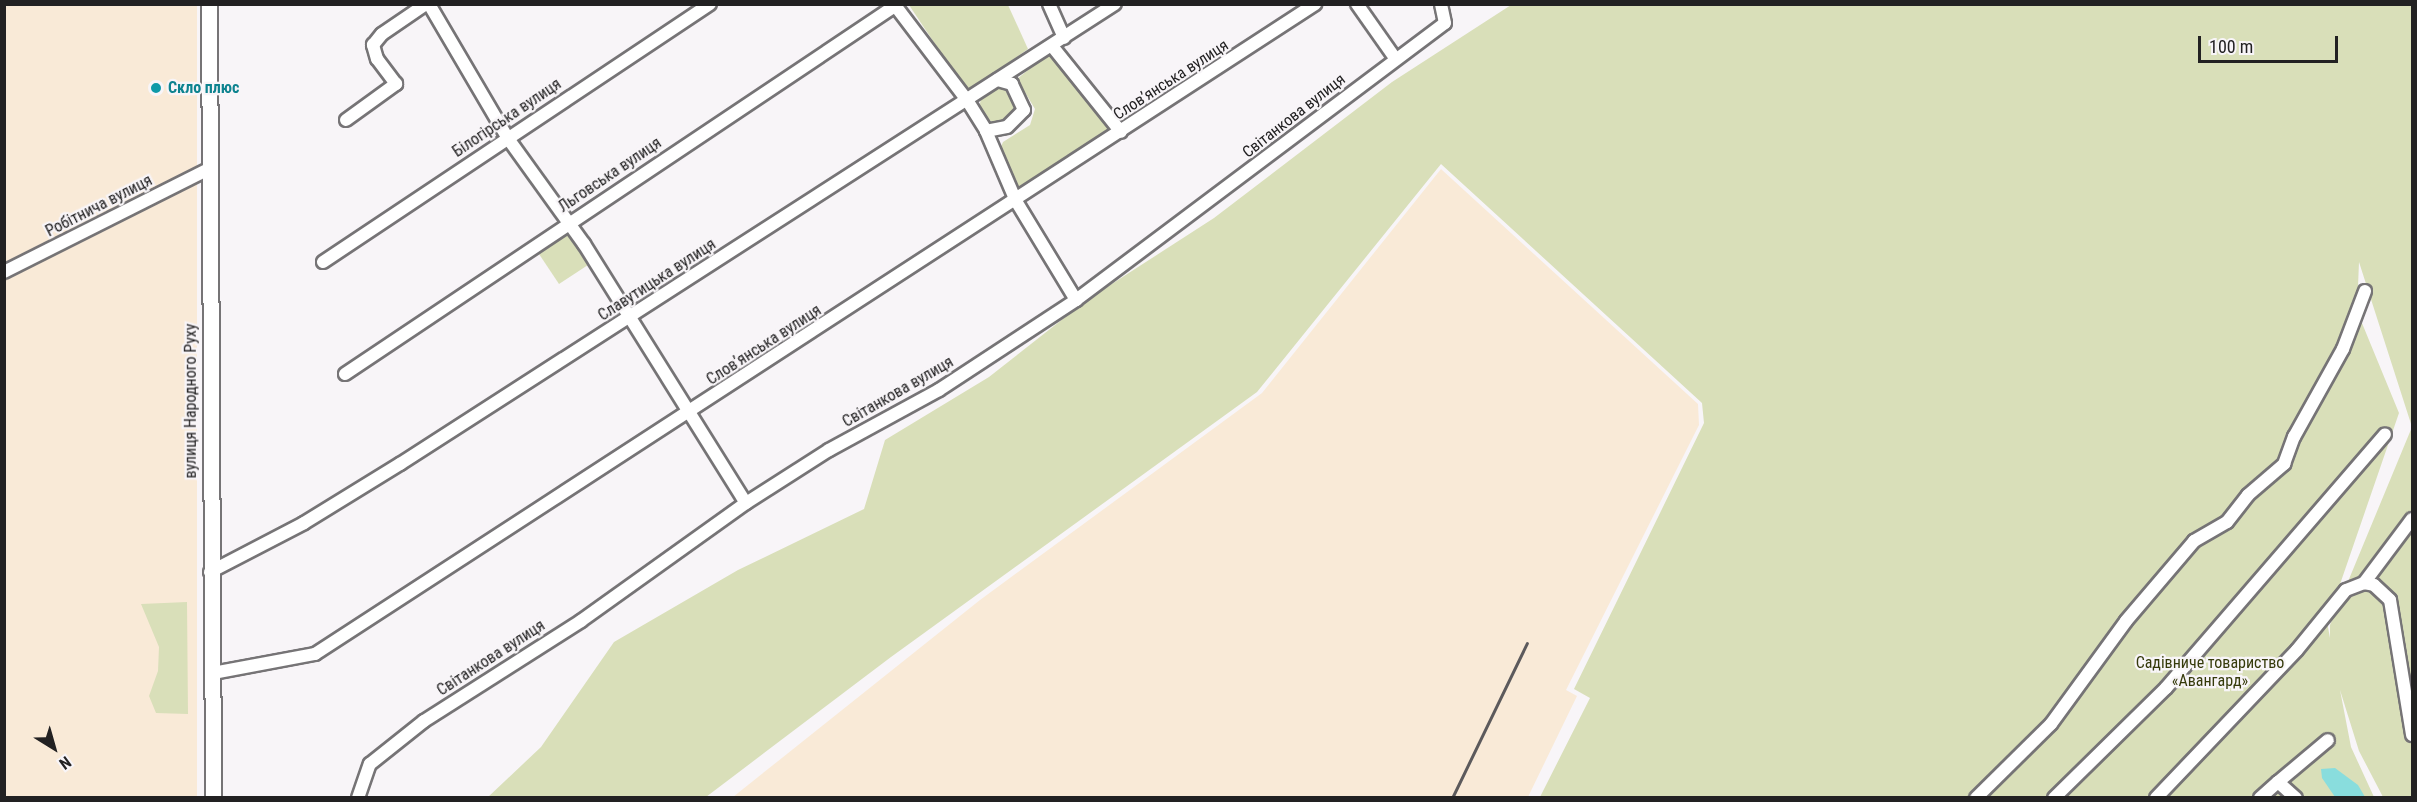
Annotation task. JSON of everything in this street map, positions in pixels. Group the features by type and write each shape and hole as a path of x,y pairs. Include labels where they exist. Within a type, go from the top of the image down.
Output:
{"main road":[{"name":"вулиця Народного Руху","path":"209,4 210,572 213,798"}],"street":[{"path":"346,120 396,84 377,59 373,45 382,34 428,4 507,137 568,222 746,503"},
{"name":"Білогірська вулиця","path":"323,262 507,137 710,4"},
{"path":"1049,4 1064,38"},
{"name":"Славутицька вулиця","path":"210,572 314,517 1115,4"},
{"name":"Словʼянська вулиця","path":"213,673 315,654 1016,201 1315,4"},
{"path":"1357,4 1395,58"},
{"name":"Світанкова вулиця","path":"358,798 370,764 424,721 580,621 746,503 829,450 939,390 1076,300 1395,58 1445,23 1441,4"},
{"path":"895,5 967,100 986,131 1016,201 1076,300"},
{"name":"Льговська вулиця","path":"345,374 568,222 895,5"},
{"path":"1052,45 1121,132"},
{"path":"986,131 1007,127 1024,111 1012,84 998,80"},
{"name":"Робітнича вулиця","path":"4,272 209,169"},
{"path":"1976,798 1988,782 2026,752 2045,731 2126,621 2194,541 2227,522 2248,495 2284,464 2343,349 2365,291"},
{"path":"2054,798 2166,687 2280,560 2385,434"},
{"path":"2364,584 2412,519"},
{"path":"2156,798 2297,650 2346,590 2364,584 2374,585 2390,600 2412,735"},
{"path":"2260,798 2328,740"},
{"path":"2278,782 2296,798"}],"shaded area":[{"path":"5,5 197,5 197,797 5,797"},
{"path":"1441,169 1698,404 1699,425 1566,690 1577,696 1528,797 733,797 980,600 1262,393"}],"green space":[{"path":"909,5 1008,5 1028,49 967,92"},
{"name":"Садівниче товариство «Авангард»","path":"1511,5 2412,5 2412,427 2412,797 2383,797 2359,751 2340,690 2351,747 2374,797 1540,797 1590,698 1574,689 1704,423 1702,403 1441,164 1257,392 891,657 706,797 487,798 541,747 614,642 738,570 864,509 885,440 989,377 1087,300 1214,218 1392,82","holes":["2359,262 2412,427 2330,625 2330,638 2327,622 2399,413 2357,311"]},
{"path":"1049,53 1106,121 1108,130 1020,189 1013,184 1000,149 1003,142 1030,125 1035,109 1017,79"},
{"path":"997,88 1009,93 1014,105 1009,117 997,122 985,117 980,105 985,93"},
{"path":"562,233 570,237 588,265 559,284 535,248"},
{"path":"187,602 188,714 156,713 149,696 158,671 159,647 141,604"}],"water":[{"path":"2335,768 2358,785 2365,797 2335,797 2322,778 2321,769"}],"railway":[{"path":"1452,798 1527,643"}],"place":[{"name":"Скло плюс","path":"156,88"}]}
